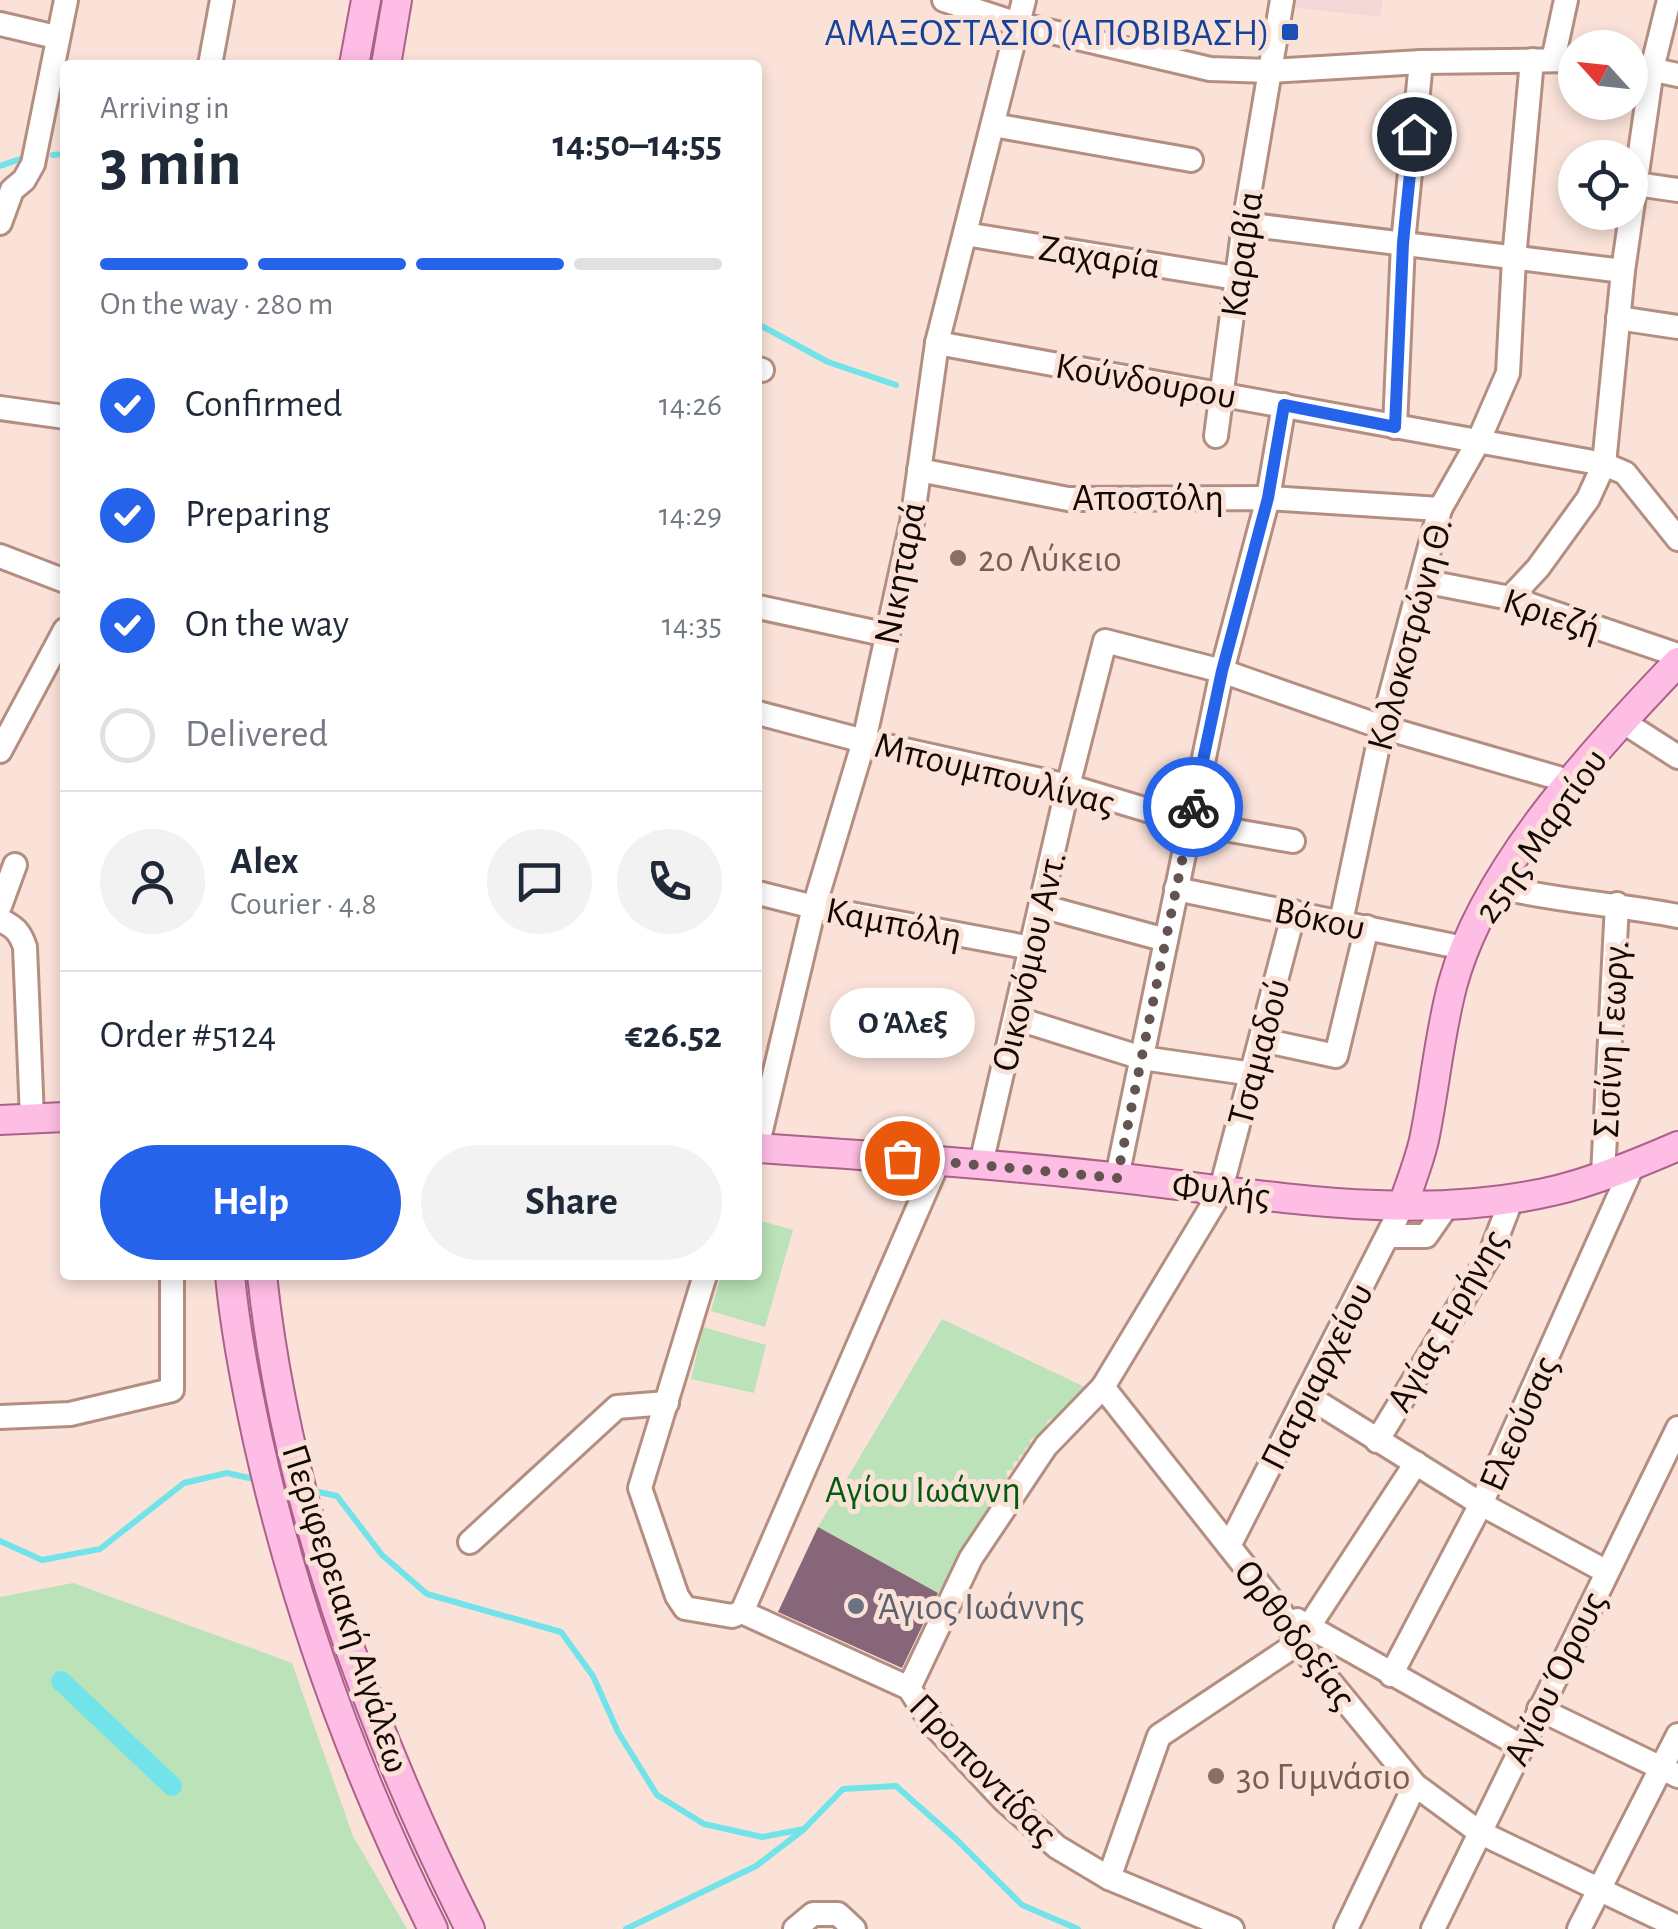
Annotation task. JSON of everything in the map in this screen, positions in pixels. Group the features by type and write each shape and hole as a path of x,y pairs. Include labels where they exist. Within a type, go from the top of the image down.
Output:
{"main road":[{"path":"355,60 366,0"},
{"path":"387,60 397,0"},
{"name":"25ης Μαρτίου","path":"1403,1205 1423,1145 1452,985 1464,948 1495,886 1572,782 1678,659"},
{"path":"0,1120 55,1117"},
{"name":"Φυλής","path":"762,1146 981,1164 1220,1192 1403,1205 1512,1198 1558,1190 1678,1146"},
{"name":"Περιφερειακή Αιγάλεω","path":"264,1286 301,1478 354,1655 424,1837 470,1929"},
{"name":"Περιφερειακή Αιγάλεω","path":"231,1288 268,1487 322,1668 355,1761 433,1929"}],"street":[{"path":"0,223 12,190 24,180 33,164 66,0"},
{"path":"211,60 222,0"},
{"path":"944,0 1018,24 1210,69 1270,72 1421,62 1553,60"},
{"name":"Νικηταρά","path":"762,1129 814,908 864,741 919,470 937,343 1024,0"},
{"name":"Καραβία","path":"1216,436 1244,224 1282,0"},
{"name":"Κολοκοτρώνη Θ.","path":"1341,922 1382,727 1440,508 1478,442 1508,374 1514,259 1566,0"},
{"path":"1648,50 1668,0"},
{"path":"0,24 56,37"},
{"path":"1395,427 1403,243 1421,62"},
{"path":"1648,69 1678,75"},
{"path":"993,124 1191,160"},
{"path":"1648,186 1678,190"},
{"path":"1244,224 1624,271"},
{"path":"1510,598 1538,568 1588,499 1604,464 1630,230"},
{"name":"Ζαχαρία","path":"964,234 1236,278"},
{"path":"1618,318 1678,327"},
{"name":"Κούνδουρου","path":"937,343 1604,464 1625,473 1678,538"},
{"path":"1117,1178 1222,671 1268,498 1284,405"},
{"path":"0,408 60,416"},
{"name":"Αποστόλη","path":"919,470 1068,500 1268,498 1440,508"},
{"path":"0,556 60,579"},
{"name":"Κριεζή","path":"1423,581 1510,598 1678,659"},
{"path":"762,608 888,636"},
{"path":"0,751 8,716 60,638"},
{"name":"Οικονόμου Αντ.","path":"981,1164 1105,642 1222,671"},
{"path":"1222,671 1382,727 1572,782"},
{"name":"Μπουμπουλίνας","path":"762,714 1068,786 1190,823 1292,841"},
{"path":"1622,721 1678,757"},
{"path":"0,906 15,865"},
{"path":"1495,886 1533,896 1617,904 1678,916"},
{"name":"Βόκου","path":"1176,888 1464,948"},
{"name":"Καμπόλη","path":"762,894 814,908 1032,948"},
{"name":"Σισίνη Γεωργ.","path":"1604,1175 1617,904"},
{"path":"1041,906 1166,940"},
{"name":"Τσαμαδού","path":"1220,1192 1294,912"},
{"path":"0,920 12,924 24,947 55,1117"},
{"path":"1262,1040 1336,1056 1368,927"},
{"path":"1015,1018 1142,1058 1253,1074"},
{"path":"742,1612 939,1160"},
{"name":"Ελεούσας","path":"1391,1675 1481,1504 1633,1165"},
{"path":"909,1688 971,1558 1046,1446 1104,1387 1220,1192"},
{"name":"Αγίας Ειρήνης","path":"1377,1441 1490,1255 1512,1198"},
{"path":"1388,1236 1426,1236 1449,1203"},
{"name":"Πατριαρχείου","path":"1229,1546 1403,1205"},
{"path":"0,1418 70,1414 172,1390 172,1280"},
{"path":"470,1542 617,1407 667,1403 704,1280"},
{"name":"Ορθοδοξίας","path":"1104,1387 1282,1612 1305,1635 1415,1786 1479,1832 1678,1927"},
{"path":"1306,1395 1481,1504 1606,1572"},
{"name":"Προποντίδας","path":"667,1403 640,1488 678,1596 686,1608 732,1616 742,1612 909,1688 930,1722 1003,1800 1056,1847 1108,1878 1232,1929"},
{"name":"Αγίου Όρους","path":"1433,1929 1678,1428"},
{"name":"Αγίας Ειρήνης","path":"1108,1878 1159,1736 1305,1635 1416,1463"},
{"path":"1305,1635 1391,1675 1520,1746"},
{"path":"1539,1709 1670,1772"},
{"path":"1579,1929 1670,1772 1678,1735"},
{"path":"1346,1929 1415,1786"},
{"path":"794,1929 812,1914 838,1914 854,1929"}],"shaded area":[{"path":"1273,0 1383,0 1380,17 1272,5"}],"green space":[{"path":"762,1221 793,1230 765,1327 711,1311 720,1280 762,1280"},
{"name":"Αγίου Ιωάννη","path":"942,1319 1087,1388 1067,1414 1048,1420 1044,1430 1030,1440 1025,1454 1013,1462 1014,1469 1006,1471 1008,1479 1001,1481 1002,1487 1012,1486 938,1593 818,1527"},
{"path":"703,1327 766,1345 754,1393 691,1379"},
{"path":"73,1583 292,1663 353,1836 407,1929 0,1929 0,1597"}],"building":[{"name":"Άγιος Ιωάννης","path":"818,1527 938,1593 902,1668 778,1612"}],"waterway":[{"path":"53,155 60,154"},
{"path":"0,166 29,156"},
{"path":"762,326 828,362 896,385"},
{"path":"0,1541 42,1560 100,1549 184,1483 227,1473 259,1480"},
{"path":"310,1490 337,1496 382,1555 427,1594 561,1632 593,1676 618,1732 657,1795 704,1824 762,1837 804,1829 843,1789 896,1786 1022,1905 1078,1929"},
{"path":"61,1681 172,1786"},
{"path":"626,1929 756,1866 803,1830"}],"way so far":[{"path":"902,1158 1117,1178 1193,807"}],"place":[{"name":"ΑΜΑΞΟΣΤΑΣΙΟ (ΑΠΟΒΙΒΑΣΗ)","path":"1290,32"},
{"name":"2ο Λύκειο","path":"958,558"},
{"name":"Ο Άλεξ","path":"902,1158"},
{"name":"Άγιος Ιωάννης","path":"856,1606"},
{"name":"3ο Γυμνάσιο","path":"1216,1776"}],"route":[{"path":"1193,807 1222,671 1268,498 1284,405 1395,427 1403,243 1414,134"}]}
